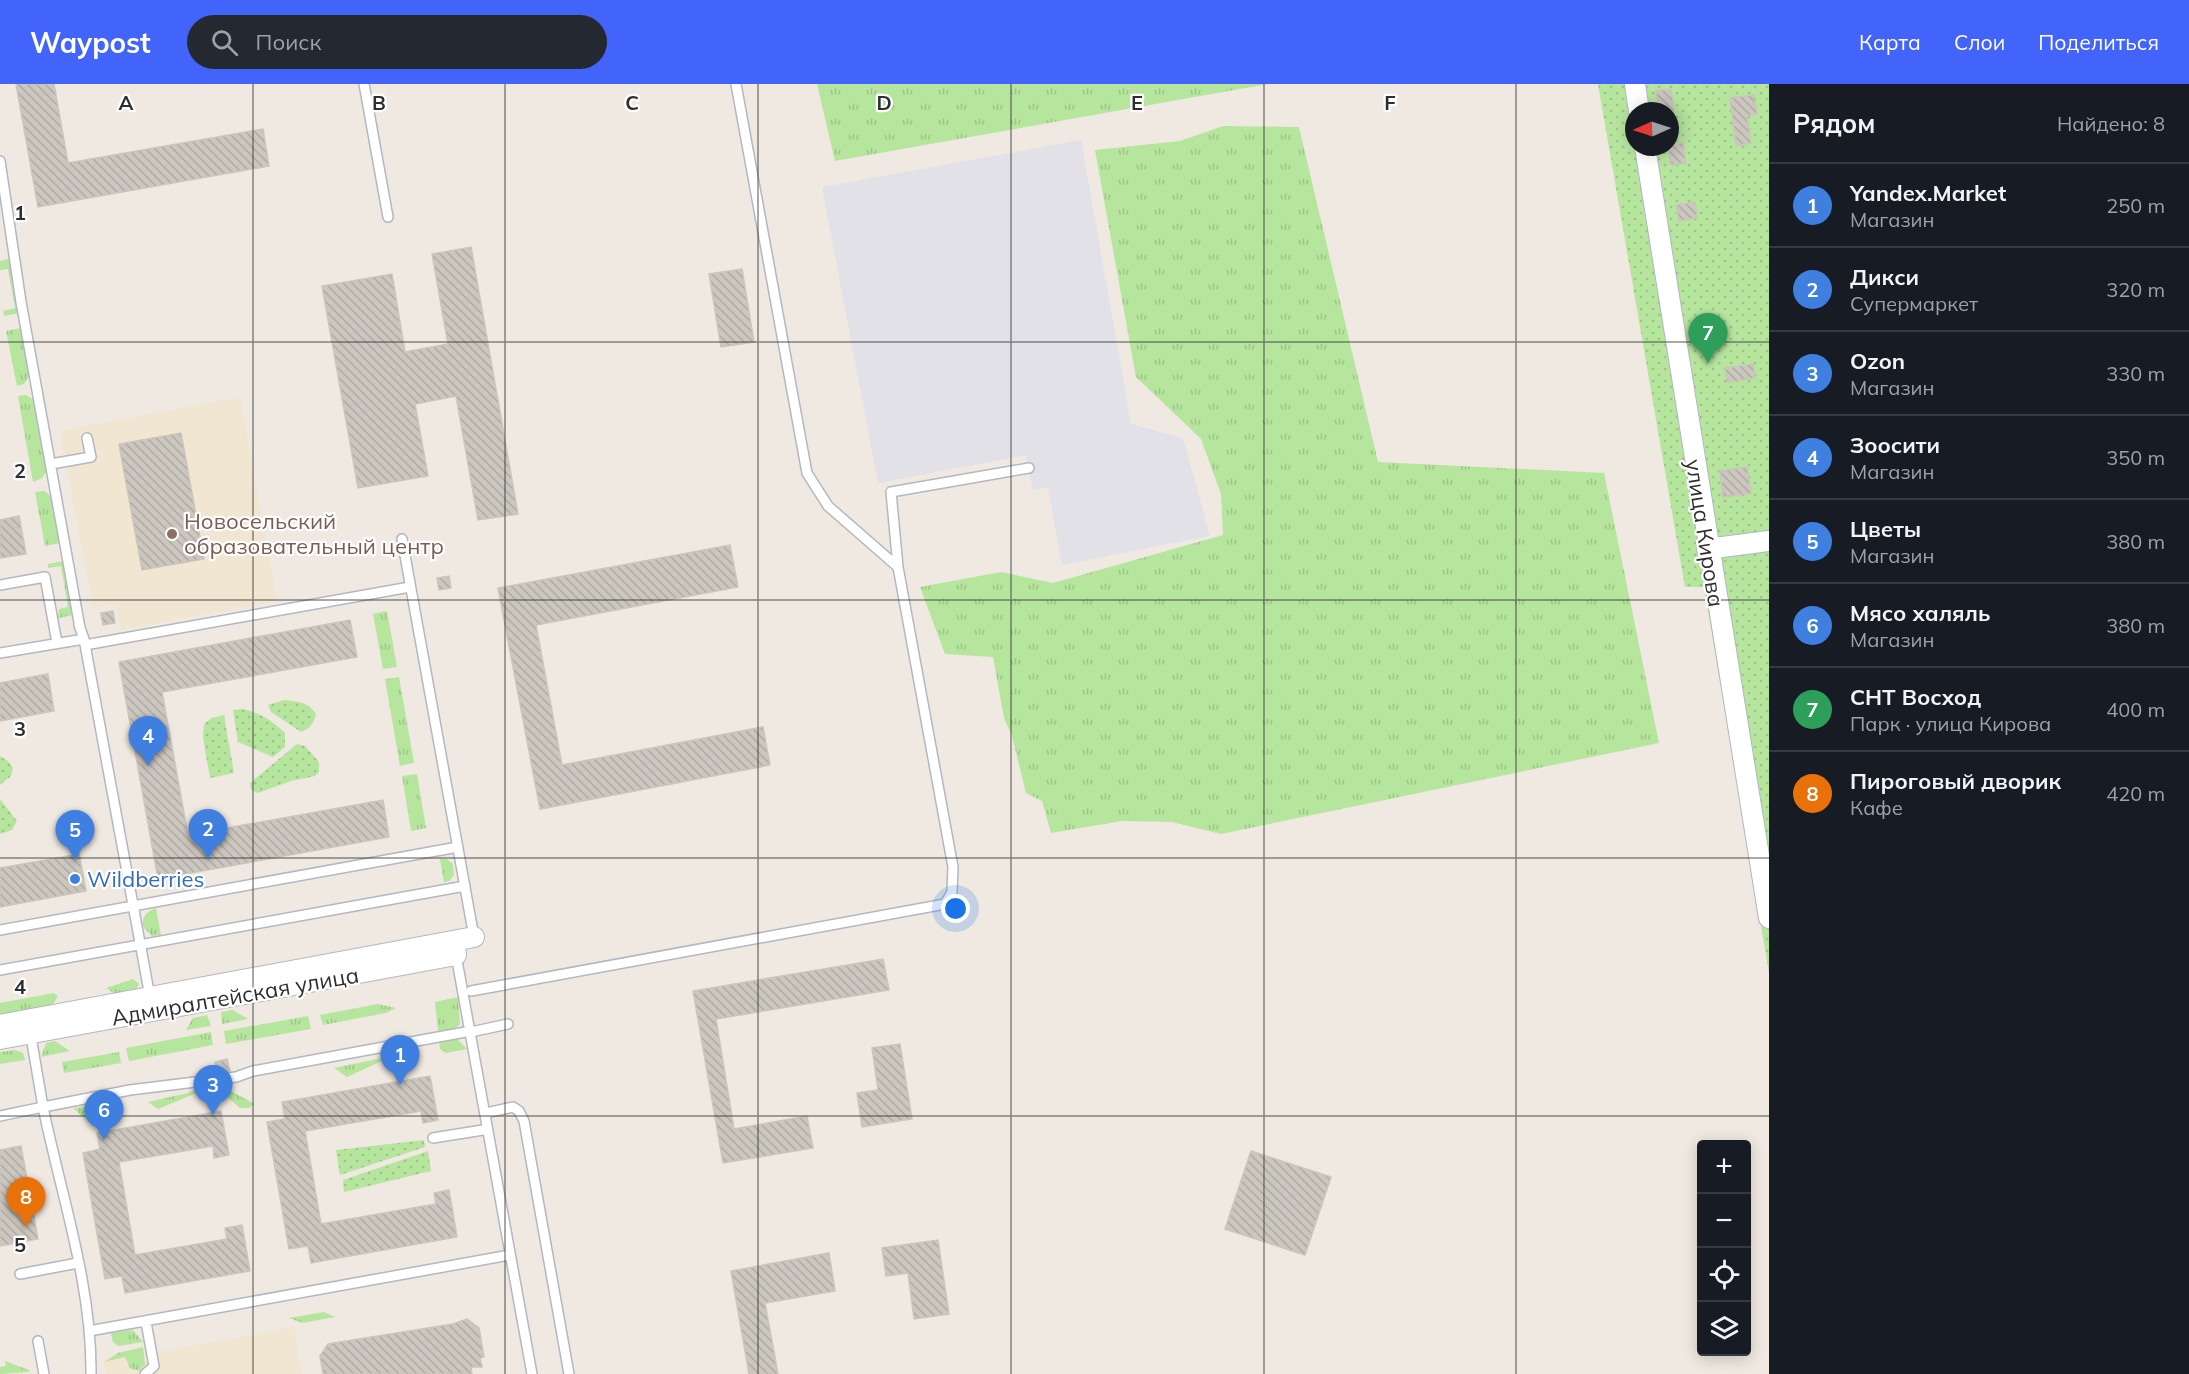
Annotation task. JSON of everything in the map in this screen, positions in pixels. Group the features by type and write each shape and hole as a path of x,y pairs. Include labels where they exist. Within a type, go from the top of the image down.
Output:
{"street":[{"path":"1635,84 1638,102"},
{"name":"улица Кирова","path":"1646,156 1707,549 1769,918"},
{"path":"1707,549 1769,541"},
{"name":"Адмиралтейская улица","path":"0,1040 29,1027 455,948 474,938"},
{"name":"Адмиралтейская улица","path":"0,1025 29,1027"}],"lane":[{"path":"364,84 388,217"},
{"path":"736,84 807,473 828,506 897,567"},
{"path":"0,161 80,628 85,642 151,1004"},
{"path":"0,238 11,235"},
{"path":"51,464 91,457 87,438"},
{"path":"471,992 945,904 952,892 953,867 897,567 891,492 1029,468"},
{"path":"402,539 474,938"},
{"path":"0,585 45,577 57,643"},
{"path":"0,653 57,643 85,642 410,587"},
{"path":"0,930 458,847"},
{"path":"0,970 465,886"},
{"path":"455,948 532,1374"},
{"path":"0,1116 130,1090 236,1077 253,1071 508,1024"},
{"path":"29,1027 78,1263 89,1331 91,1374"},
{"path":"486,1113 513,1107 519,1111 524,1120 569,1374"},
{"path":"433,1138 483,1130"},
{"path":"89,1331 510,1255"},
{"path":"20,1274 78,1263"},
{"path":"145,1374 154,1366 146,1322"},
{"path":"38,1341 44,1374"}],"shaded area":[{"path":"1081,140 1131,424 1183,438 1210,536 1062,565 1048,487 1033,490 1026,455 878,483 822,187"},
{"name":"Новосельский образовательный центр","path":"240,397 277,601 121,630 116,604 93,608 60,431"},
{"path":"294,1327 302,1374 106,1374 103,1362"}],"green space":[{"path":"817,84 1268,84 835,161"},
{"path":"1598,84 1769,84 1769,973 1704,587 1685,587"},
{"path":"1223,126 1299,127 1378,462 1604,473 1659,743 1221,834 1172,822 1122,821 1051,833 1042,801 1026,793 1012,736 1004,718 993,657 945,654 920,587 1001,572 1053,583 1223,535 1221,494 1201,439 1136,377 1095,150 1180,141"},
{"path":"9,259 19,313 4,316 3,311 15,308 8,269 0,270 0,261"},
{"path":"21,328 30,375 24,384 17,386 6,331"},
{"path":"26,395 34,400 47,471 42,478 33,482 18,396"},
{"path":"45,491 53,499 60,543 45,546 35,492"},
{"path":"64,561 74,615 58,618 59,609 68,607 61,566 48,568 48,564"},
{"path":"387,611 397,667 383,669 373,614"},
{"path":"399,677 414,763 400,766 385,679"},
{"path":"284,700 302,703 316,714 307,729 301,732 271,712 268,705"},
{"path":"243,709 261,715 285,733 285,747 273,757 238,742 233,710"},
{"path":"224,715 234,773 210,778 203,738 204,724 212,718"},
{"path":"297,744 305,746 319,762 319,772 315,776 291,781 258,793 251,790 250,783"},
{"path":"0,756 13,768 11,776 0,785"},
{"path":"417,774 426,828 411,831 402,776"},
{"path":"0,799 17,821 12,830 0,834"},
{"path":"440,859 447,859 453,864 454,875 449,881 444,882"},
{"path":"156,908 161,935 152,936 144,928 143,921 147,913"},
{"path":"133,979 139,984 135,991 117,995 106,988"},
{"path":"54,993 58,996 50,1009 0,1018 0,1003"},
{"path":"458,997 460,1024 454,1029 438,1031 435,1002"},
{"path":"378,1004 396,1008 386,1013 323,1025 320,1015"},
{"path":"233,1010 248,1019 222,1024 221,1012"},
{"path":"207,1015 211,1026 186,1030 193,1018"},
{"path":"308,1016 311,1029 226,1044 224,1031"},
{"path":"211,1032 213,1045 129,1061 126,1048"},
{"path":"457,1039 467,1049 446,1053 440,1049 439,1043"},
{"path":"55,1041 70,1051 41,1057 46,1043"},
{"path":"408,1049 347,1077 334,1068 387,1057"},
{"path":"15,1050 23,1053 25,1060 0,1064 0,1052"},
{"path":"119,1052 121,1063 64,1073 62,1062"},
{"path":"210,1084 211,1087 158,1109 148,1102 188,1093"},
{"path":"229,1090 255,1104 249,1108 240,1108 225,1095"},
{"path":"120,1104 112,1119 90,1123 73,1108"},
{"path":"424,1140 425,1147 340,1175 336,1150"},
{"path":"428,1151 431,1171 344,1192 343,1180"},
{"path":"324,1312 335,1317 302,1323 289,1318"},
{"path":"133,1330 143,1342 118,1346 113,1342 111,1333"},
{"path":"143,1347 145,1364 139,1371 130,1368 125,1357 104,1362 118,1353"},
{"path":"5,1361 29,1370 29,1372 0,1374 0,1367 6,1366"}],"building":[{"path":"16,84 54,84 68,163 263,129 269,166 38,207"},
{"path":"1671,89 1673,102 1658,102 1656,91"},
{"path":"1754,95 1757,114 1747,116 1751,143 1736,146 1730,98"},
{"path":"1683,142 1686,163 1671,165 1670,156 1679,156 1679,143"},
{"path":"1695,202 1697,218 1679,221 1676,205"},
{"path":"471,247 518,514 478,520 456,396 415,404 428,476 358,488 322,286 392,274 405,352 448,344 432,254"},
{"path":"742,269 754,342 721,347 709,274"},
{"path":"1753,364 1755,378 1727,382 1725,368"},
{"path":"181,433 204,559 142,570 119,444"},
{"path":"1747,467 1751,493 1723,497 1720,471"},
{"path":"19,516 26,554 0,558 0,520"},
{"path":"730,545 738,587 536,625 562,765 763,727 770,765 540,809 498,588"},
{"path":"449,576 451,588 439,590 437,578"},
{"path":"113,611 115,623 103,625 101,613"},
{"path":"350,620 357,657 162,692 188,835 383,800 389,837 158,879 119,662"},
{"path":"48,674 54,711 0,721 0,683"},
{"path":"79,854 86,891 0,907 0,868"},
{"path":"883,959 889,990 716,1019 734,1129 807,1116 813,1148 723,1163 693,991"},
{"path":"900,1044 912,1119 862,1127 857,1093 878,1090 872,1048"},
{"path":"227,1059 230,1071 217,1072 215,1062"},
{"path":"430,1076 438,1120 423,1123 421,1111 305,1131 321,1224 436,1204 434,1193 449,1190 457,1237 311,1263 308,1246 289,1249 267,1122 285,1119 282,1102"},
{"path":"221,1111 229,1155 214,1158 213,1146 119,1162 135,1255 227,1239 225,1228 242,1225 250,1271 125,1293 122,1276 105,1279 83,1153 100,1149 97,1133"},
{"path":"21,1146 38,1239 0,1246 0,1150"},
{"path":"1251,1151 1331,1177 1305,1255 1225,1229"},
{"path":"938,1240 949,1314 914,1319 908,1273 886,1276 882,1248"},
{"path":"829,1253 835,1291 765,1303 778,1374 749,1374 731,1271"},
{"path":"467,1319 479,1328 484,1357 480,1358 482,1367 471,1367 472,1374 323,1374 320,1356 328,1344 453,1324"}],"place":[{"name":"СНТ Восход","path":"1708,363"},
{"name":"Новосельский образовательный центр","path":"172,534"},
{"name":"Зоосити","path":"148,766"},
{"name":"Дикси","path":"208,859"},
{"name":"Цветы","path":"75,860"},
{"name":"Wildberries","path":"75,879"},
{"name":"Yandex.Market","path":"400,1085"},
{"name":"Ozon","path":"213,1115"},
{"name":"Мясо халяль","path":"104,1140"},
{"name":"Пироговый дворик","path":"26,1227"}]}
